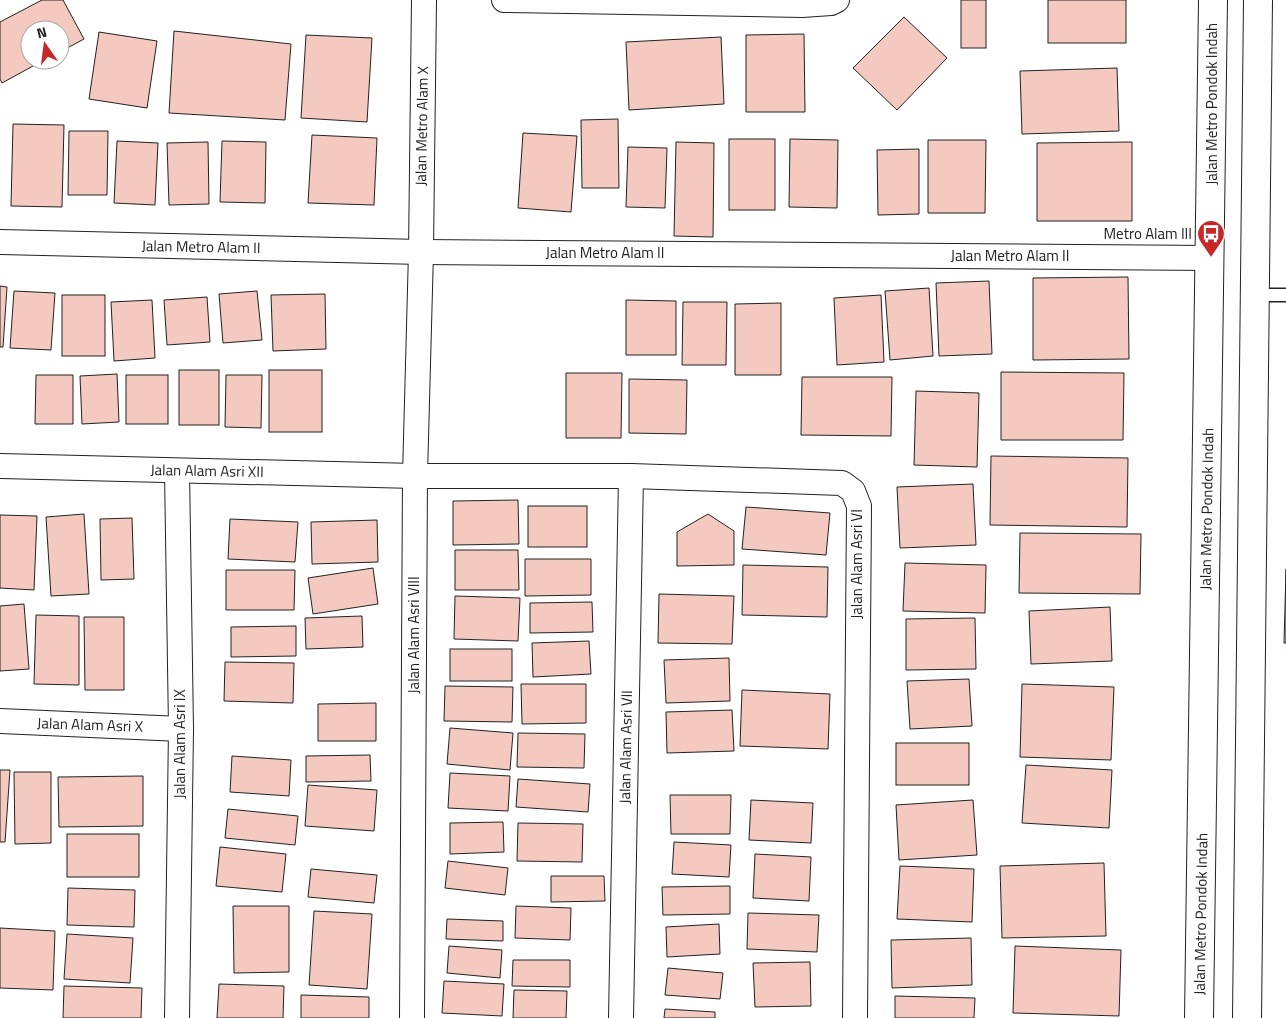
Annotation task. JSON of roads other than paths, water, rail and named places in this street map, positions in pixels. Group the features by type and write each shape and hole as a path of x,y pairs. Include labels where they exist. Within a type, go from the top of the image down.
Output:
{"highway":[{"name":"Jalan Metro Pondok Indah","path":"1199,1018 1211,258 1213,0"},
{"path":"1246,1018 1258,0"}],"street":[{"name":"Jalan Metro Alam X","path":"421,252 424,0"},
{"path":"504,0 802,5 831,3 837,0"},
{"name":"Jalan Metro Alam II","path":"0,242 421,252 1211,258"},
{"name":"Jalan Alam Asri VIII","path":"412,1018 415,476 421,252"},
{"name":"Jalan Alam Asri XII","path":"0,466 415,476"},
{"name":"Jalan Alam Asri IX","path":"177,471 180,729 177,1018"},
{"name":"Jalan Alam Asri VI","path":"415,476 631,476 842,483 853,491 858,506 855,1018"},
{"name":"Jalan Alam Asri VII","path":"621,1018 631,476"},
{"name":"Jalan Alam Asri X","path":"0,721 180,729"}],"lane":[{"path":"1254,295 1286,295"}],"place":[{"name":"Metro Alam III","path":"1211,258"}]}
